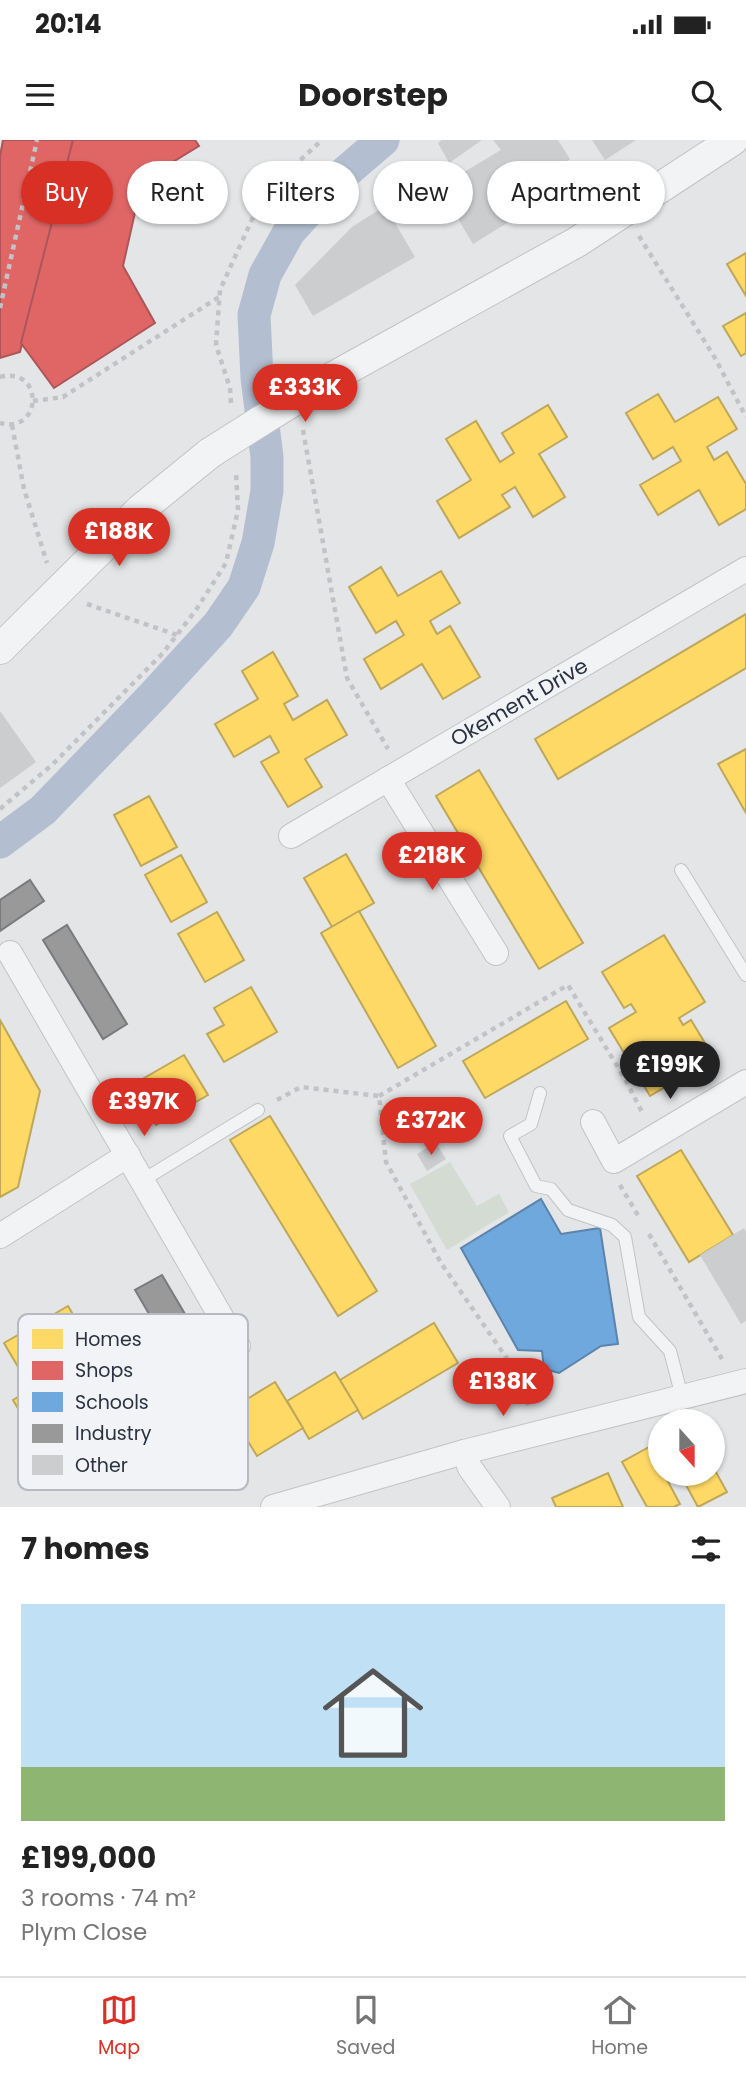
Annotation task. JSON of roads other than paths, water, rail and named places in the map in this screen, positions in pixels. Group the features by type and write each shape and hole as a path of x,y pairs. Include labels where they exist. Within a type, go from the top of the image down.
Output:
{"street":[{"path":"0,649 140,510 223,458 245,418 298,398 576,242 733,140"},
{"name":"Okement Drive","path":"291,836 746,569"},
{"path":"395,775 496,953"},
{"path":"10,953 220,1314"},
{"path":"593,1122 614,1161 746,1082"},
{"path":"0,1236 128,1155"},
{"path":"273,1507 464,1452 735,1383"},
{"path":"464,1452 470,1468 498,1507"}],"lane":[{"path":"681,870 746,975"},
{"path":"540,1093 531,1124 510,1136 536,1186 551,1189 568,1210 612,1225 625,1237 639,1317 670,1350 682,1396"},
{"path":"143,1180 258,1110"}],"waterway":[{"path":"0,842 43,810 153,696 218,625 244,587 258,543 267,491 267,457 257,378 254,315 265,275 289,232 334,182 383,140"}]}
